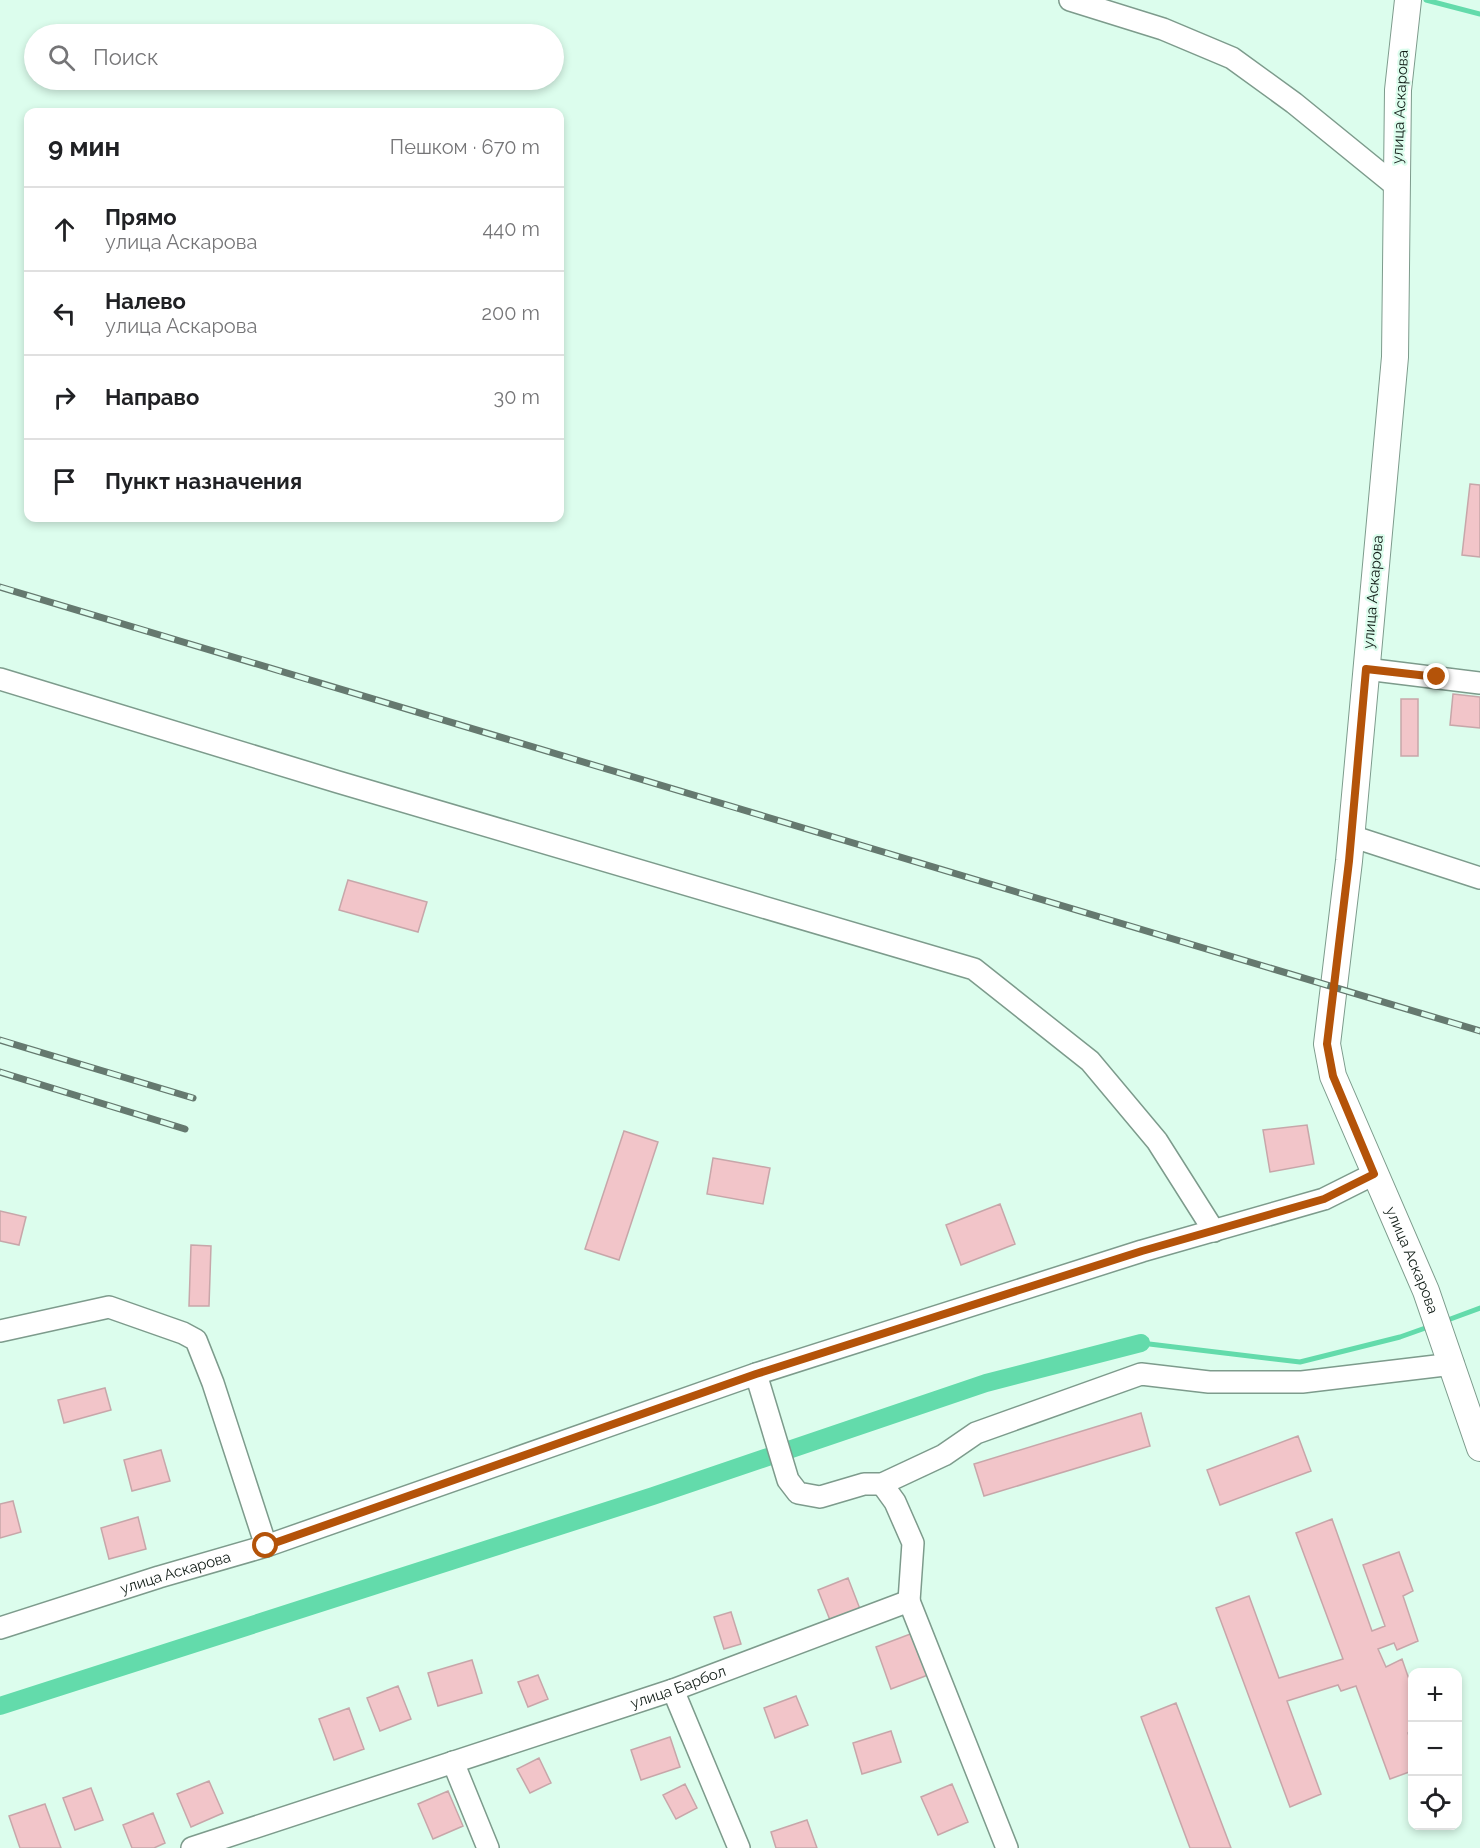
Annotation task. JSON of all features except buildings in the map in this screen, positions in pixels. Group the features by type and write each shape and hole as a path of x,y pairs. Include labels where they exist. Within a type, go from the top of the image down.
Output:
{"main road":[{"name":"улица Аскарова","path":"1408,0 1398,90 1395,357 1351,836 1327,1044 1333,1076 1426,1291 1480,1448"}],"street":[{"path":"1070,0 1163,28 1232,58 1294,103 1396,186"},
{"path":"1366,669 1480,683"},
{"path":"0,679 338,782 974,969 1090,1061 1157,1141 1214,1231"},
{"path":"1351,836 1480,879"},
{"name":"улица Аскарова","path":"0,1628 159,1577 266,1546 756,1374 1142,1251 1324,1199 1374,1174"},
{"path":"0,1330 109,1307 183,1332 196,1340 213,1383 266,1546"},
{"path":"756,1374 788,1480 798,1493 820,1497 864,1484 882,1484 944,1455 976,1433 1141,1374 1209,1382 1302,1382 1450,1356"},
{"path":"882,1484 895,1502 913,1543 909,1601 1007,1848"},
{"name":"улица Барбол","path":"192,1848 230,1842 453,1762 673,1690 909,1601"},
{"path":"673,1690 739,1848"},
{"path":"453,1762 488,1848"}],"waterway":[{"path":"1426,0 1480,14"},
{"path":"1445,1321 1480,1308"},
{"path":"1141,1343 1300,1362 1400,1337 1431,1326"},
{"path":"0,1706 653,1496 986,1383 1141,1343"}],"railway":[{"path":"0,587 1480,1031"},
{"path":"0,1040 193,1098"},
{"path":"0,1072 185,1129"}],"route":[{"path":"266,1546 756,1374 1142,1251 1324,1199 1374,1174 1333,1076 1327,1044 1332,986 1349,861 1366,669 1437,677"}]}
